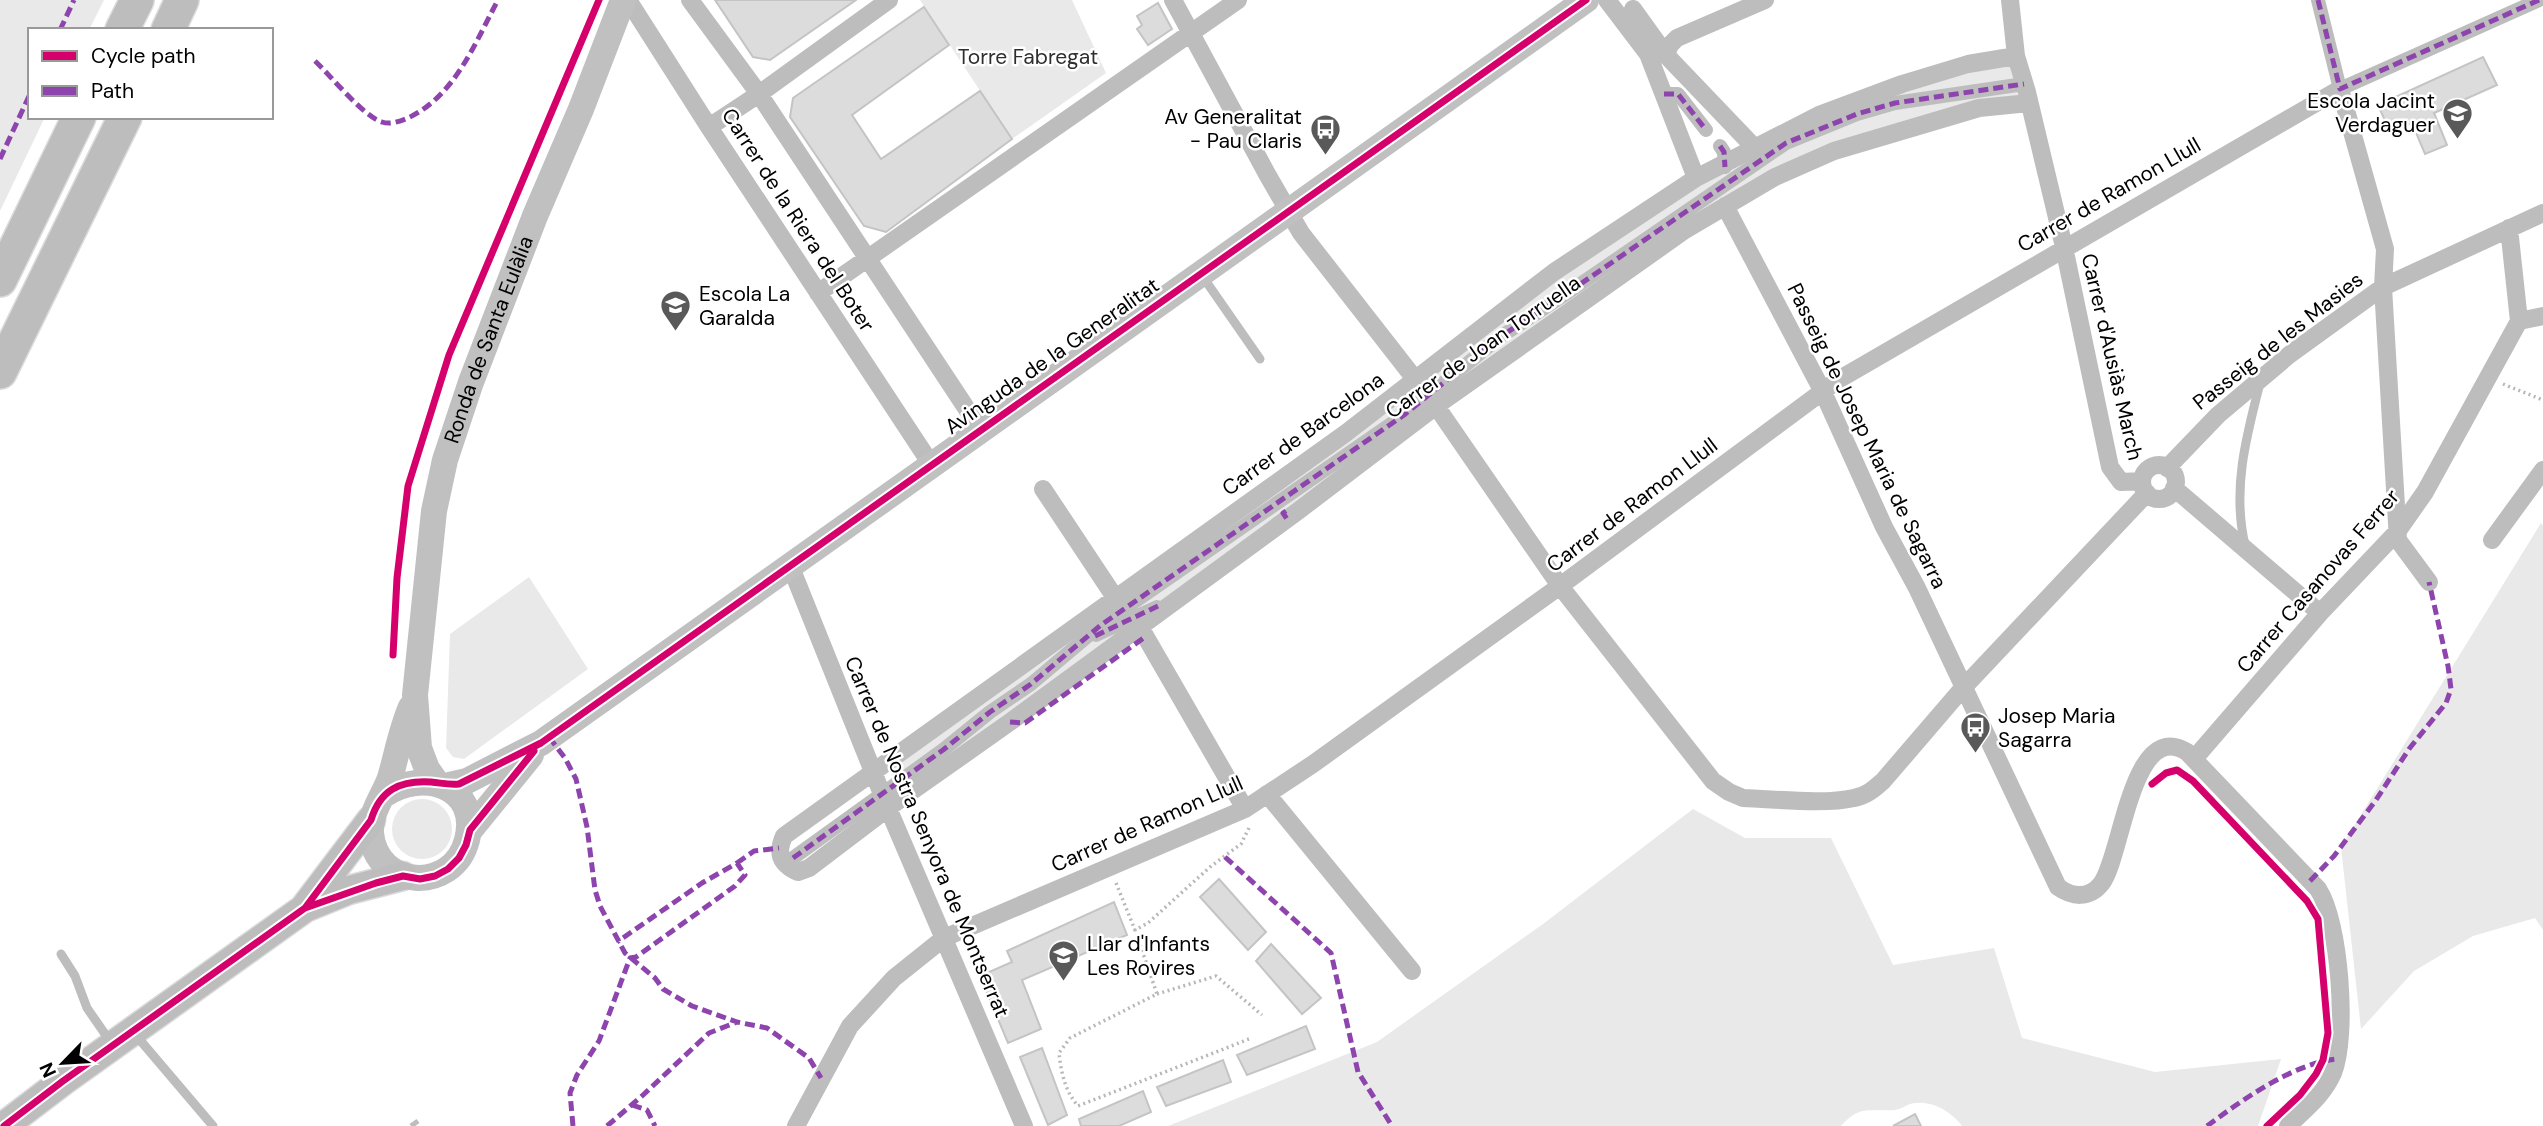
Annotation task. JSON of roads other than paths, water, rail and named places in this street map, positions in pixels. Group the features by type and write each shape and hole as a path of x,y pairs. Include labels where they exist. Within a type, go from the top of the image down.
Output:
{"highway":[{"path":"123,28 137,0"},
{"path":"169,28 182,0"},
{"path":"0,281 78,119"},
{"path":"0,372 124,119"}],"main road":[{"name":"Ronda de Santa Eulàlia","path":"415,695 434,511 444,460 535,216 626,0"},
{"name":"Avinguda de la Generalitat","path":"541,743 1586,0"},
{"path":"415,695 419,748 427,769 460,800 467,814 470,830"},
{"path":"305,908 371,820 384,794 403,725 415,695"},
{"path":"384,794 410,783 467,781 541,743"},
{"path":"4,1126 305,908 349,890 404,876 420,879 435,876 448,869 459,858 470,830 541,743"},
{"path":"371,820 375,850 383,861 404,876"}],"street":[{"name":"Carrer de la Riera del Boter","path":"626,0 931,464"},
{"name":"Carrer de la Riera del Boter","path":"690,0 759,94 980,429"},
{"path":"709,127 889,0"},
{"path":"1173,0 1301,233 1432,401 1560,586 1713,781 1729,792 1743,799 1839,800 1857,798 1871,791 1883,781 1962,688 2144,487 2147,471 2156,466 2167,468 2175,479 2174,488 2162,499 2156,499 2144,487"},
{"path":"818,293 1238,0"},
{"path":"1607,0 1648,54 1696,178"},
{"path":"1666,55 1677,38 1765,0"},
{"name":"Carrer d'Ausiàs March","path":"2010,0 2016,55 2064,247 2110,467 2121,482 2144,487"},
{"path":"2318,0 2385,249 2383,287 2397,532 2400,546 2429,582"},
{"path":"2340,89 2539,0"},
{"path":"1633,9 1666,55 1754,147"},
{"name":"Carrer de Barcelona","path":"885,801 810,868 798,872 782,860 779,848 784,836 1346,433 1554,272 1696,178 1734,167 1754,147 1819,115 1902,84 1968,64 2016,55"},
{"path":"1432,401 1500,337 1734,167 1857,114 1895,103 2024,83"},
{"name":"Carrer de Ramon Llull","path":"796,1126 850,1026 894,978 944,938 1245,809 1313,764 1560,586 1838,380 2340,89"},
{"path":"1664,94 1678,94 1706,131"},
{"name":"Carrer de Joan Torruella","path":"885,801 1010,722 1142,632 1289,507 1432,401 1724,206 1775,177 1833,151 1979,108 2029,103"},
{"name":"Passeig de Josep Maria de Sagarra","path":"1724,206 1823,391 1884,527 1946,648 1962,688 2058,887 2069,895 2081,896 2092,892 2106,877 2114,845 2142,768 2150,756 2159,748 2171,746 2180,748 2194,759"},
{"name":"Passeig de les Masies","path":"2167,468 2218,415 2383,287 2543,213"},
{"path":"2509,228 2519,321 2543,316"},
{"name":"Carrer Casanovas Ferrer","path":"2194,759 2320,613 2397,532 2425,492 2519,321"},
{"path":"2493,540 2543,470"},
{"path":"2174,488 2320,613"},
{"path":"1043,489 1116,599"},
{"path":"793,858 885,801 1121,610 1265,506 1289,507"},
{"name":"Carrer de Nostra Senyora de Montserrat","path":"790,565 873,773 1024,1126"},
{"path":"1070,650 1158,606"},
{"path":"1142,632 1245,809"},
{"path":"2194,759 2318,889 2329,910 2336,937 2340,1046 2333,1073 2326,1086 2288,1126"},
{"path":"1267,794 1412,971"}],"lane":[{"path":"1200,273 1260,359"},
{"path":"2245,547 2239,521 2242,453 2261,379"},
{"path":"61,954 75,976 87,1008 213,1126"}],"railway":[{"path":"411,1126 418,1121"}],"place":[{"name":"Escola Jacint Verdaguer","path":"2458,140"},
{"name":"Av Generalitat - Pau Claris","path":"1325,156"},
{"name":"Escola La Garalda","path":"676,333"},
{"name":"Josep Maria Sagarra","path":"1975,755"},
{"name":"Llar d'Infants Les Rovires","path":"1064,983"}],"park label":[{"name":"Torre Fabregat","path":"1028,57"}]}
